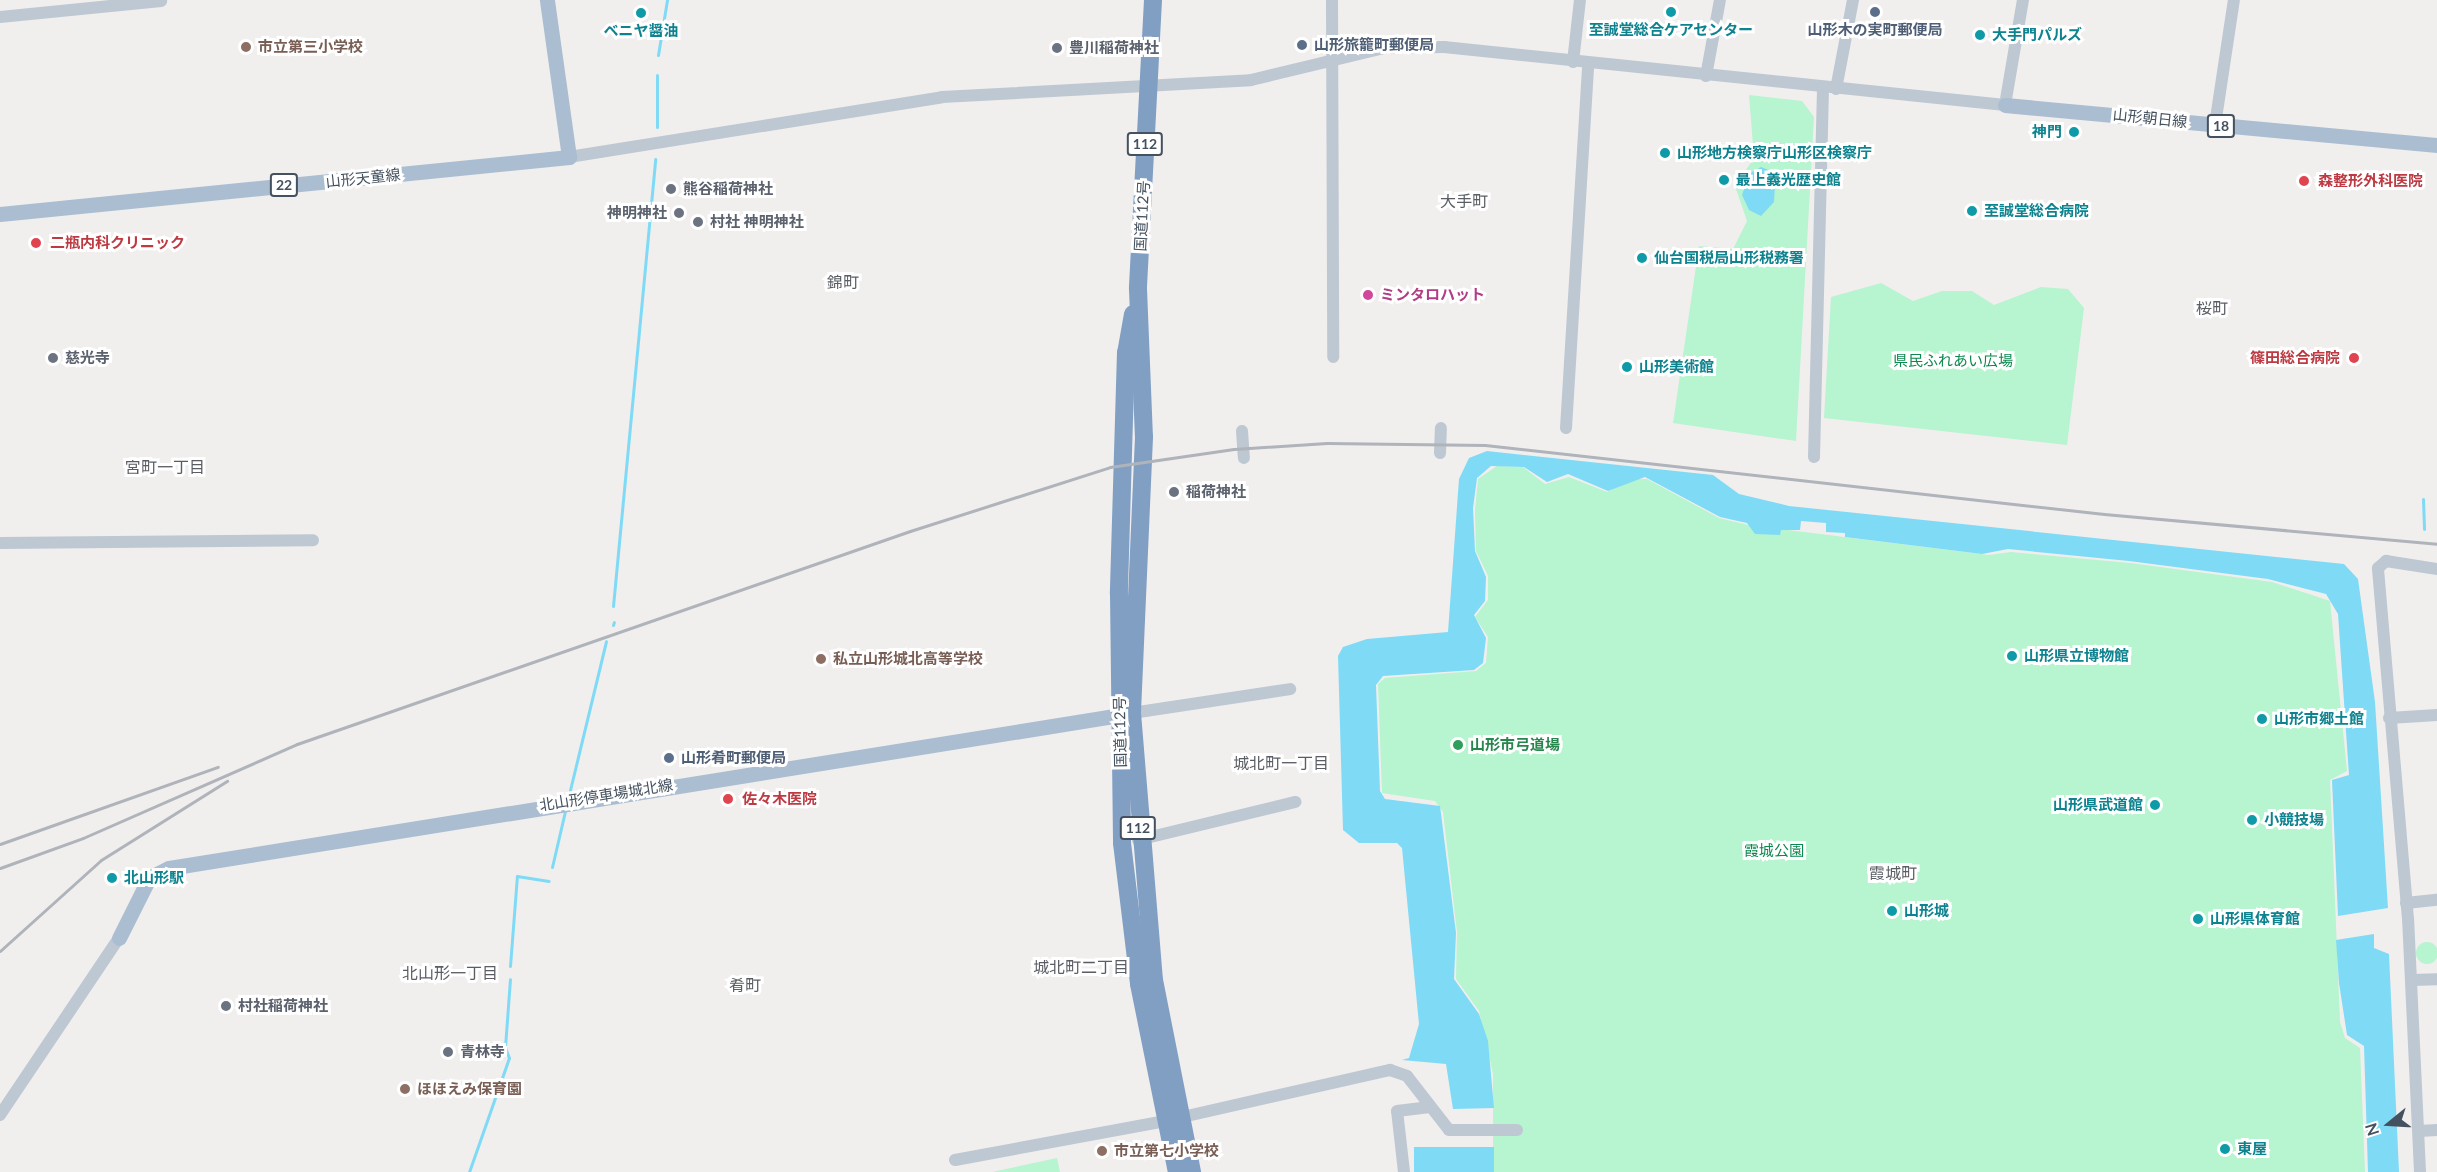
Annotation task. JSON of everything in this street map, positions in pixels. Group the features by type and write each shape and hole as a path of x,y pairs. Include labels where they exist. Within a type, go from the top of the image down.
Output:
{"highway":[{"name":"国道112号","path":"1153,0 1138,288 1144,437 1125,714 1154,980 1173,1119 1177,1172"},
{"name":"国道112号","path":"1138,288 1126,352 1123,482 1125,714 1122,843 1139,984 1173,1119 1192,1172"}],"main road":[{"path":"547,0 569,157"},
{"name":"山形朝日線","path":"2006,105 2437,145"},
{"name":"山形天童線","path":"0,214 569,157"},
{"name":"北山形停車場城北線","path":"119,938 149,878 169,867 1125,714"}],"street":[{"path":"1332,0 1333,357"},
{"path":"1573,62 1580,0"},
{"path":"1706,76 1720,0"},
{"path":"1836,89 1853,0"},
{"path":"569,157 942,97 1148,82 1251,80 1384,48 1424,47 2006,105 2023,0"},
{"path":"2215,125 2234,0"},
{"path":"0,17 161,1"},
{"path":"1566,428 1588,64"},
{"path":"1814,457 1823,87"},
{"path":"1440,453 1441,428"},
{"path":"1242,431 1244,458"},
{"path":"0,543 314,540"},
{"path":"2420,1172 2412,980 2378,568 2386,561 2437,569"},
{"path":"1125,714 1290,689"},
{"path":"2389,718 2437,715"},
{"path":"1138,840 1295,802"},
{"path":"2406,903 2437,900"},
{"path":"0,1115 119,938"},
{"path":"2412,980 2437,979"},
{"path":"955,1160 1173,1119 1390,1070 1407,1076 1428,1107 1449,1130 1517,1130"},
{"path":"1404,1172 1397,1111 1428,1107"},
{"path":"2419,1131 2437,1130"}],"green space":[{"path":"1749,95 1802,101 1814,117 1796,441 1673,423 1699,246 1733,249 1747,221 1735,186 1754,158"},
{"name":"県民ふれあい広場","path":"1881,283 1913,301 1942,291 1972,291 1994,305 2041,287 2068,289 2084,308 2067,445 1824,418 1831,297"},
{"name":"霞城公園","path":"1497,466 1523,467 1545,484 1569,477 1607,492 1632,479 1647,479 1719,518 1748,525 1989,555 2011,552 2130,563 2272,582 2330,601 2347,771 2330,780 2340,1022 2345,1038 2360,1048 2365,1172 1493,1172 1493,1074 1479,1011 1456,979 1457,932 1443,812 1435,801 1382,793 1378,684 1385,678 1476,671 1486,663 1488,637 1475,617 1488,600 1488,576 1476,551 1475,510 1478,479"},
{"path":"2423,942 2431,942 2438,949 2438,957 2431,964 2423,964 2416,957 2416,949"},
{"path":"1057,1158 1060,1172 992,1172"}],"water":[{"path":"1761,167 1771,171 1775,184 1774,202 1761,216 1749,210 1742,195 1749,174"},
{"path":"1487,451 1713,475 1739,494 1789,506 2344,564 2358,579 2375,702 2388,908 2338,916 2332,780 2349,775 2338,614 2326,594 2268,579 2129,561 2008,549 1982,554 1845,537 1845,533 1826,532 1826,523 1801,521 1800,530 1781,530 1780,535 1755,534 1747,523 1720,517 1645,477 1608,491 1568,474 1547,482 1524,467 1491,466 1477,478 1473,508 1475,551 1486,577 1485,601 1474,615 1486,638 1483,663 1474,670 1383,676 1376,685 1380,791 1385,799 1440,806 1456,933 1454,979 1479,1014 1488,1041 1494,1108 1453,1109 1446,1064 1402,1060 1409,1058 1419,1024 1402,848 1397,843 1359,843 1343,830 1338,656 1343,647 1367,639 1448,632 1459,479 1469,458"},
{"path":"2374,934 2374,948 2389,954 2399,1172 2368,1172 2364,1046 2347,1035 2339,983 2336,940"},
{"path":"1414,1147 1494,1147 1494,1172 1414,1172"}],"waterway":[{"path":"658,55 667,0"},
{"path":"657,75 657,127"},
{"path":"613,606 655,159"},
{"path":"2423,499 2424,529"},
{"path":"570,790 606,641"},
{"path":"552,867 565,811"},
{"path":"510,966 517,876 549,881"},
{"path":"469,1172 509,1058 505,1047 510,979"}],"railway":[{"path":"0,868 83,838 297,744 910,531 1110,467 1234,449 1327,443 1485,445 2104,514 2437,544"},
{"path":"0,844 218,767"},
{"path":"0,951 101,860 227,781"}],"place":[{"name":"至誠堂総合ケアセンター","path":"1671,12"},
{"name":"山形木の実町郵便局","path":"1875,12"},
{"name":"ベニヤ醤油","path":"641,13"},
{"name":"大手門パルズ","path":"1980,35"},
{"name":"山形旅籠町郵便局","path":"1302,45"},
{"name":"市立第三小学校","path":"246,47"},
{"name":"豊川稲荷神社","path":"1057,48"},
{"name":"神門","path":"2074,132"},
{"name":"山形地方検察庁山形区検察庁","path":"1665,153"},
{"name":"最上義光歴史館","path":"1724,180"},
{"name":"森整形外科医院","path":"2304,181"},
{"name":"熊谷稲荷神社","path":"671,189"},
{"name":"至誠堂総合病院","path":"1972,211"},
{"name":"神明神社","path":"679,213"},
{"name":"村社 神明神社","path":"698,222"},
{"name":"二瓶内科クリニック","path":"36,243"},
{"name":"仙台国税局山形税務署","path":"1642,258"},
{"name":"ミンタロハット","path":"1368,295"},
{"name":"慈光寺","path":"53,358"},
{"name":"篠田総合病院","path":"2354,358"},
{"name":"山形美術館","path":"1627,367"},
{"name":"稲荷神社","path":"1174,492"},
{"name":"山形県立博物館","path":"2012,656"},
{"name":"私立山形城北高等学校","path":"821,659"},
{"name":"山形市郷土館","path":"2262,719"},
{"name":"山形市弓道場","path":"1458,745"},
{"name":"山形肴町郵便局","path":"669,758"},
{"name":"佐々木医院","path":"728,799"},
{"name":"山形県武道館","path":"2155,805"},
{"name":"小競技場","path":"2252,820"},
{"name":"北山形駅","path":"112,878"},
{"name":"山形城","path":"1892,911"},
{"name":"山形県体育館","path":"2198,919"},
{"name":"村社稲荷神社","path":"226,1006"},
{"name":"青林寺","path":"448,1052"},
{"name":"ほほえみ保育園","path":"405,1089"},
{"name":"東屋","path":"2225,1149"},
{"name":"市立第七小学校","path":"1102,1151"}],"district":[{"name":"大手町","path":"1464,201"},
{"name":"錦町","path":"843,282"},
{"name":"桜町","path":"2212,308"},
{"name":"宮町一丁目","path":"165,467"},
{"name":"城北町一丁目","path":"1281,763"},
{"name":"霞城町","path":"1893,873"},
{"name":"城北町二丁目","path":"1081,967"},
{"name":"北山形一丁目","path":"450,973"},
{"name":"肴町","path":"745,985"}]}
